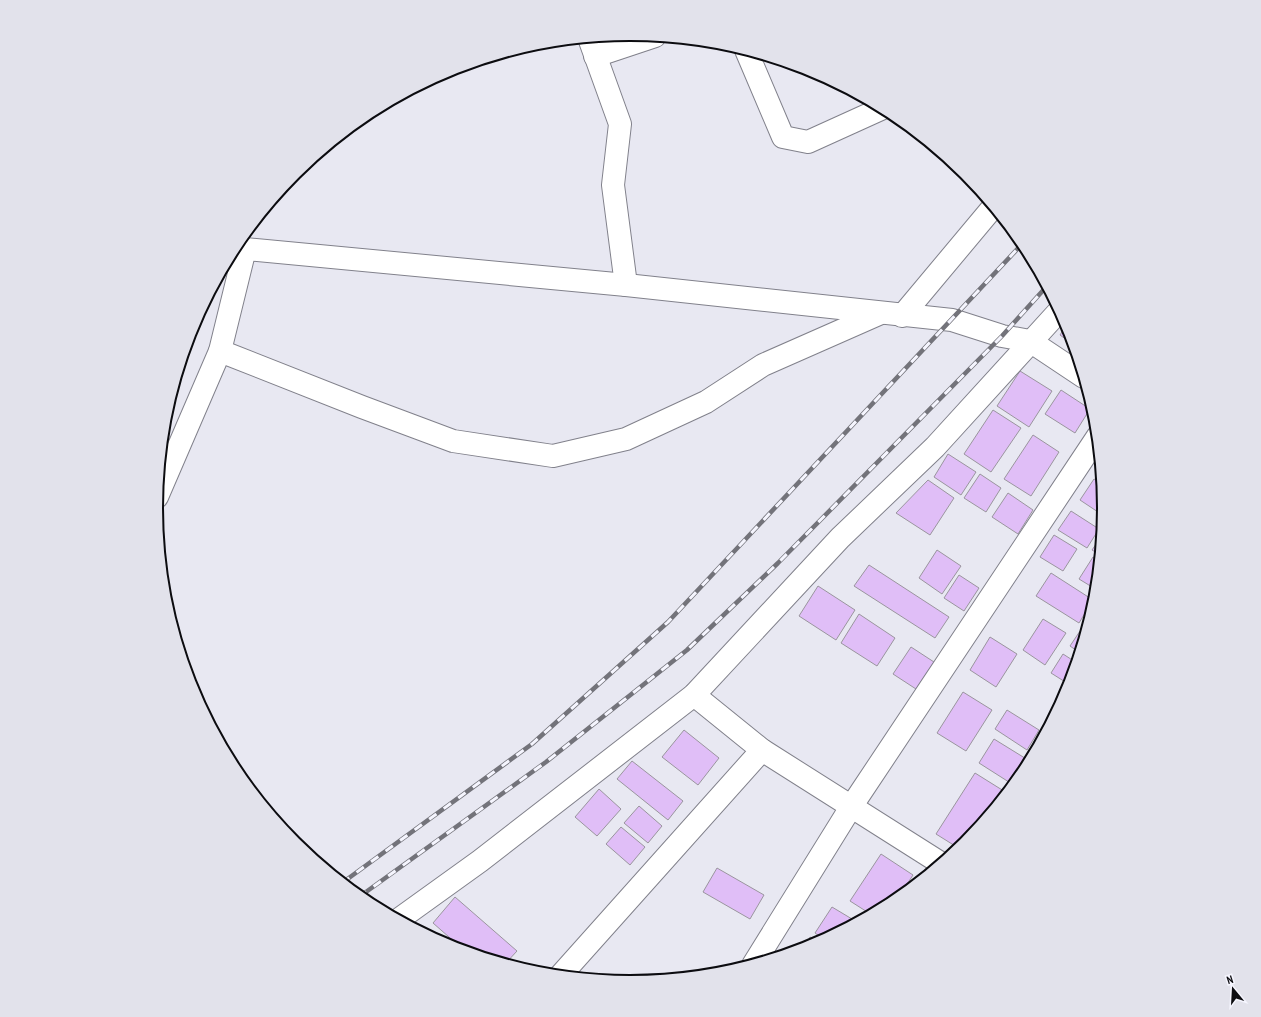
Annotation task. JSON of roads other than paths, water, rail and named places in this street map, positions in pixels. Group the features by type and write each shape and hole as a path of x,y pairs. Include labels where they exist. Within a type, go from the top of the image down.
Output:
{"street":[{"path":"626,41 592,47 620,124 613,185 626,285"},
{"path":"749,56 783,137 808,142 876,111"},
{"path":"220,351 453,441 554,456 626,439 706,402 763,365 892,314 990,210"},
{"path":"243,248 626,285 952,320 1002,336 1030,341 1078,374"},
{"path":"164,481 220,351 239,254"},
{"path":"403,916 480,861 694,694 840,538 935,447 1055,315"},
{"path":"757,958 851,807 1093,443"},
{"path":"694,694 762,750 938,861"},
{"path":"564,971 762,750"}],"railway":[{"path":"347,880 532,744 668,622 1018,248"},
{"path":"365,893 546,762 687,650 778,563 1002,336 1043,290"}]}
